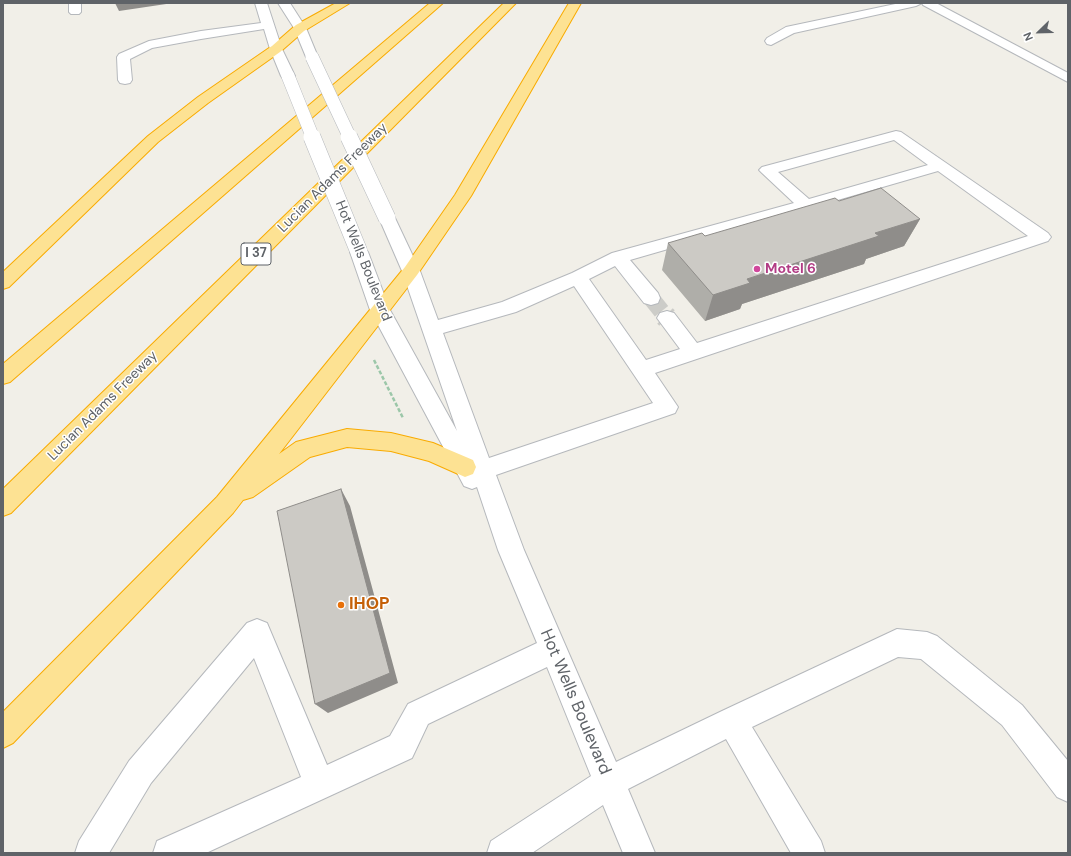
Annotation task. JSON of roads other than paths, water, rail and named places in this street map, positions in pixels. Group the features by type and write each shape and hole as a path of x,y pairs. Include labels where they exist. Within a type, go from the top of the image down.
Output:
{"highway":[{"path":"3,283 153,139 203,100 276,49 300,28 344,3"},
{"path":"3,376 437,3"},
{"name":"Lucian Adams Freeway","path":"3,505 510,3"},
{"path":"3,733 225,505 380,310 411,270 463,196 575,3"},
{"path":"225,505 304,449 347,438 390,442 433,453 474,469"}],"street":[{"name":"Hot Wells Boulevard","path":"261,3 276,49 359,252 380,310 474,469 511,550 639,853"},
{"name":"Hot Wells Boulevard","path":"284,3 300,28 411,270 432,328 474,469"},
{"path":"771,41 790,30 916,3"},
{"path":"927,3 1068,78"},
{"path":"124,80 123,57 149,45 200,34 269,25"},
{"path":"642,369 1042,237 896,135 767,170 806,205"},
{"path":"432,328 455,323 509,307 618,257 940,166"},
{"path":"618,257 650,298"},
{"path":"474,469 667,407 578,276"},
{"path":"667,318 693,352"},
{"path":"91,853 140,772 257,633 319,784"},
{"path":"503,853 609,782 732,721 897,644 927,646 1012,715 1068,786"},
{"path":"169,853 401,747 418,714 553,650"},
{"path":"732,721 810,853"}],"tunnel":[{"path":"651,298 666,317"}],"place":[{"name":"Motel 6","path":"757,269"},
{"name":"IHOP","path":"341,605"}]}
